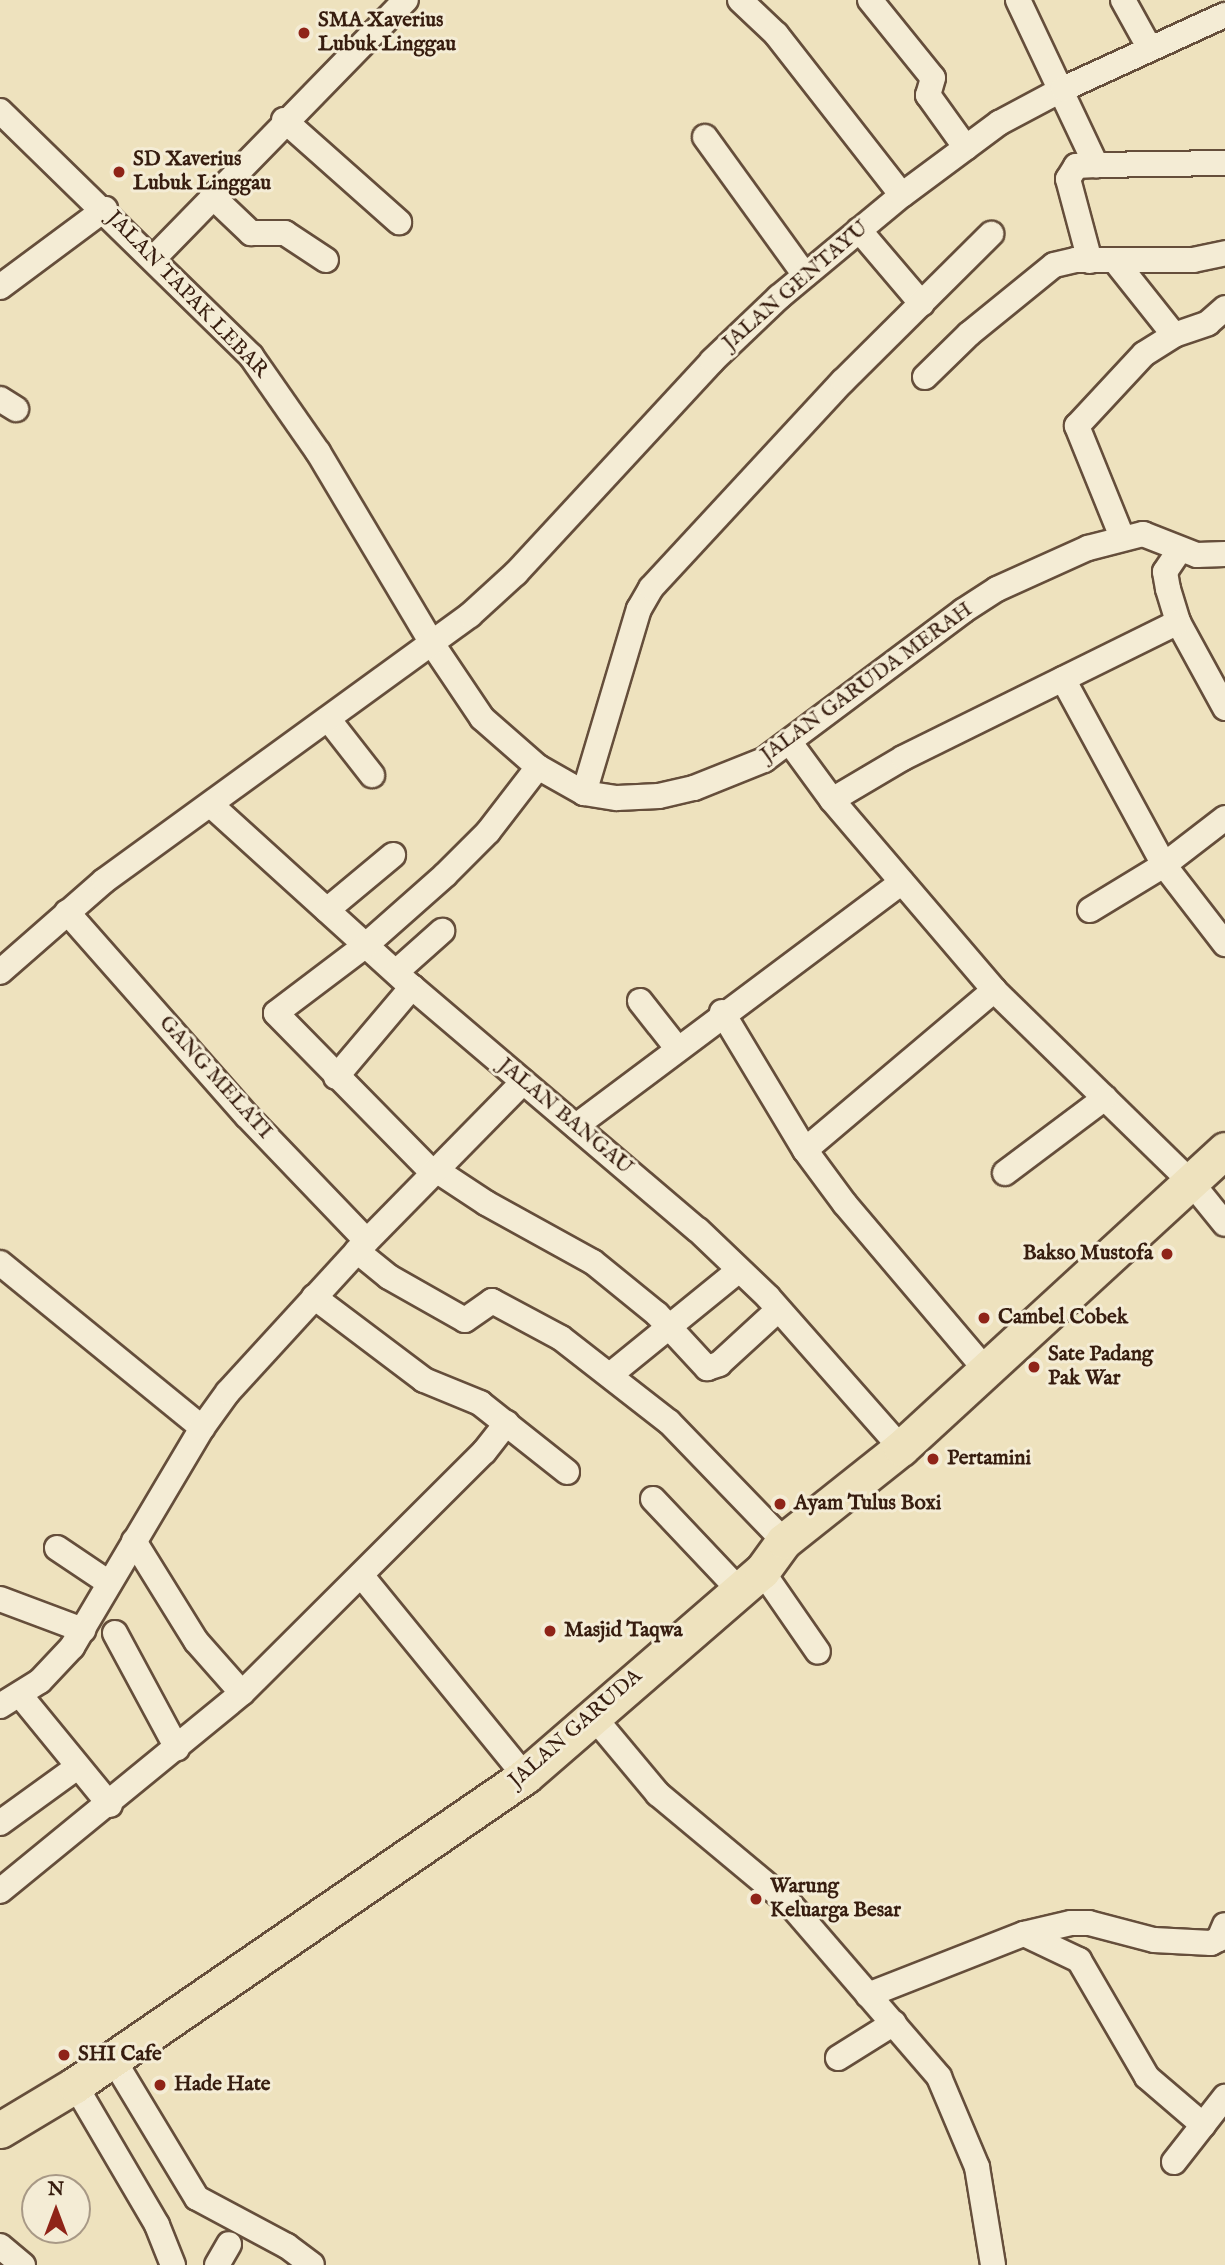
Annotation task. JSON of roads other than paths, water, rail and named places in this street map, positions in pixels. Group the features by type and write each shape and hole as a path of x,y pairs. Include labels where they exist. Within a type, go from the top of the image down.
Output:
{"highway":[{"name":"JALAN GARUDA","path":"0,2130 75,2085 525,1776 592,1715 751,1581 784,1541 901,1448 1225,1150"}],"street":[{"path":"153,259 284,120 406,0"},
{"path":"740,0 776,34 902,195"},
{"path":"870,0 933,78 928,95 966,148"},
{"path":"1018,0 1063,89 1096,165"},
{"path":"1123,0 1150,49"},
{"name":"JALAN GENTAYU","path":"0,972 67,912 433,645 516,573 712,361 805,275 902,195 966,148 1063,89 1225,15"},
{"name":"JALAN TAPAK LEBAR","path":"1,115 105,209 268,379 318,452 433,645"},
{"path":"284,120 399,222"},
{"path":"705,137 805,275"},
{"path":"1090,261 1068,179 1076,166 1225,163"},
{"path":"212,196 251,233 285,233 326,260"},
{"path":"0,288 105,209"},
{"path":"859,230 922,304"},
{"path":"584,793 639,609 650,588 843,381 991,234"},
{"path":"925,377 1044,271 1064,262 1192,260 1225,253"},
{"path":"1116,262 1174,335"},
{"path":"1122,537 1077,426 1135,362 1174,335 1208,323 1225,308"},
{"name":"JALAN GARUDA MERAH","path":"433,645 482,718 498,737 538,766 584,793 617,798 694,789 765,760 791,744 881,668 997,589 1122,537 1152,536 1179,551 1225,554"},
{"path":"1179,551 1165,572 1178,622 1225,708"},
{"path":"832,800 904,758 1178,622"},
{"path":"1063,679 1164,865 1225,944"},
{"path":"329,720 372,775"},
{"path":"791,744 832,800 994,990 1190,1181 1225,1224"},
{"path":"538,766 488,832 366,945 276,1013 336,1077 435,1171 485,1203 593,1262 669,1327 707,1368 714,1368 778,1310"},
{"name":"JALAN BANGAU","path":"211,805 404,979 739,1270 901,1448"},
{"path":"1090,910 1164,865 1225,818"},
{"path":"327,910 393,855"},
{"path":"576,1126 722,1012 902,882"},
{"name":"GANG MELATI","path":"67,912 389,1277 465,1320 488,1300 502,1305 561,1338 610,1375"},
{"path":"336,1077 404,979 442,931"},
{"path":"805,1150 994,990"},
{"path":"640,1001 677,1048"},
{"path":"722,1012 805,1150 845,1204 986,1370"},
{"path":"110,1805 10,1700 61,1662 83,1630 202,1428 314,1297 523,1082"},
{"path":"1005,1172 1105,1098"},
{"path":"0,1263 202,1428"},
{"path":"739,1270 610,1375 703,1454 784,1541"},
{"path":"314,1297 424,1380 469,1398 507,1423 567,1472"},
{"path":"0,1891 110,1805 242,1693 361,1575 507,1423"},
{"path":"653,1499 751,1581 818,1652"},
{"path":"134,1541 197,1641 242,1693"},
{"path":"57,1548 109,1583"},
{"path":"361,1575 525,1776"},
{"path":"0,1599 83,1630"},
{"path":"115,1633 177,1748"},
{"path":"592,1715 658,1794 789,1903 939,2077 968,2140 993,2265"},
{"path":"0,1823 76,1768"},
{"path":"868,1996 1024,1934 1080,1922 1154,1940 1211,1943 1219,1939 1225,1924"},
{"path":"1024,1934 1079,1960 1147,2077 1191,2116"},
{"path":"838,2058 894,2023"},
{"path":"113,2059 197,2198 287,2246 312,2265"},
{"path":"75,2085 157,2225 173,2265"},
{"path":"1174,2162 1191,2116 1225,2097"},
{"path":"0,2246 23,2265"}],"place":[{"name":"SMA Xaverius Lubuk Linggau","path":"304,33"},
{"name":"SD Xaverius Lubuk Linggau","path":"119,172"},
{"name":"Bakso Mustofa","path":"1167,1254"},
{"name":"Cambel Cobek","path":"984,1318"},
{"name":"Sate Padang Pak War","path":"1034,1367"},
{"name":"Pertamini","path":"933,1459"},
{"name":"Ayam Tulus Boxi","path":"780,1504"},
{"name":"Masjid Taqwa","path":"550,1631"},
{"name":"Warung Keluarga Besar","path":"756,1899"},
{"name":"SHI Cafe","path":"64,2055"},
{"name":"Hade Hate","path":"160,2085"}]}
